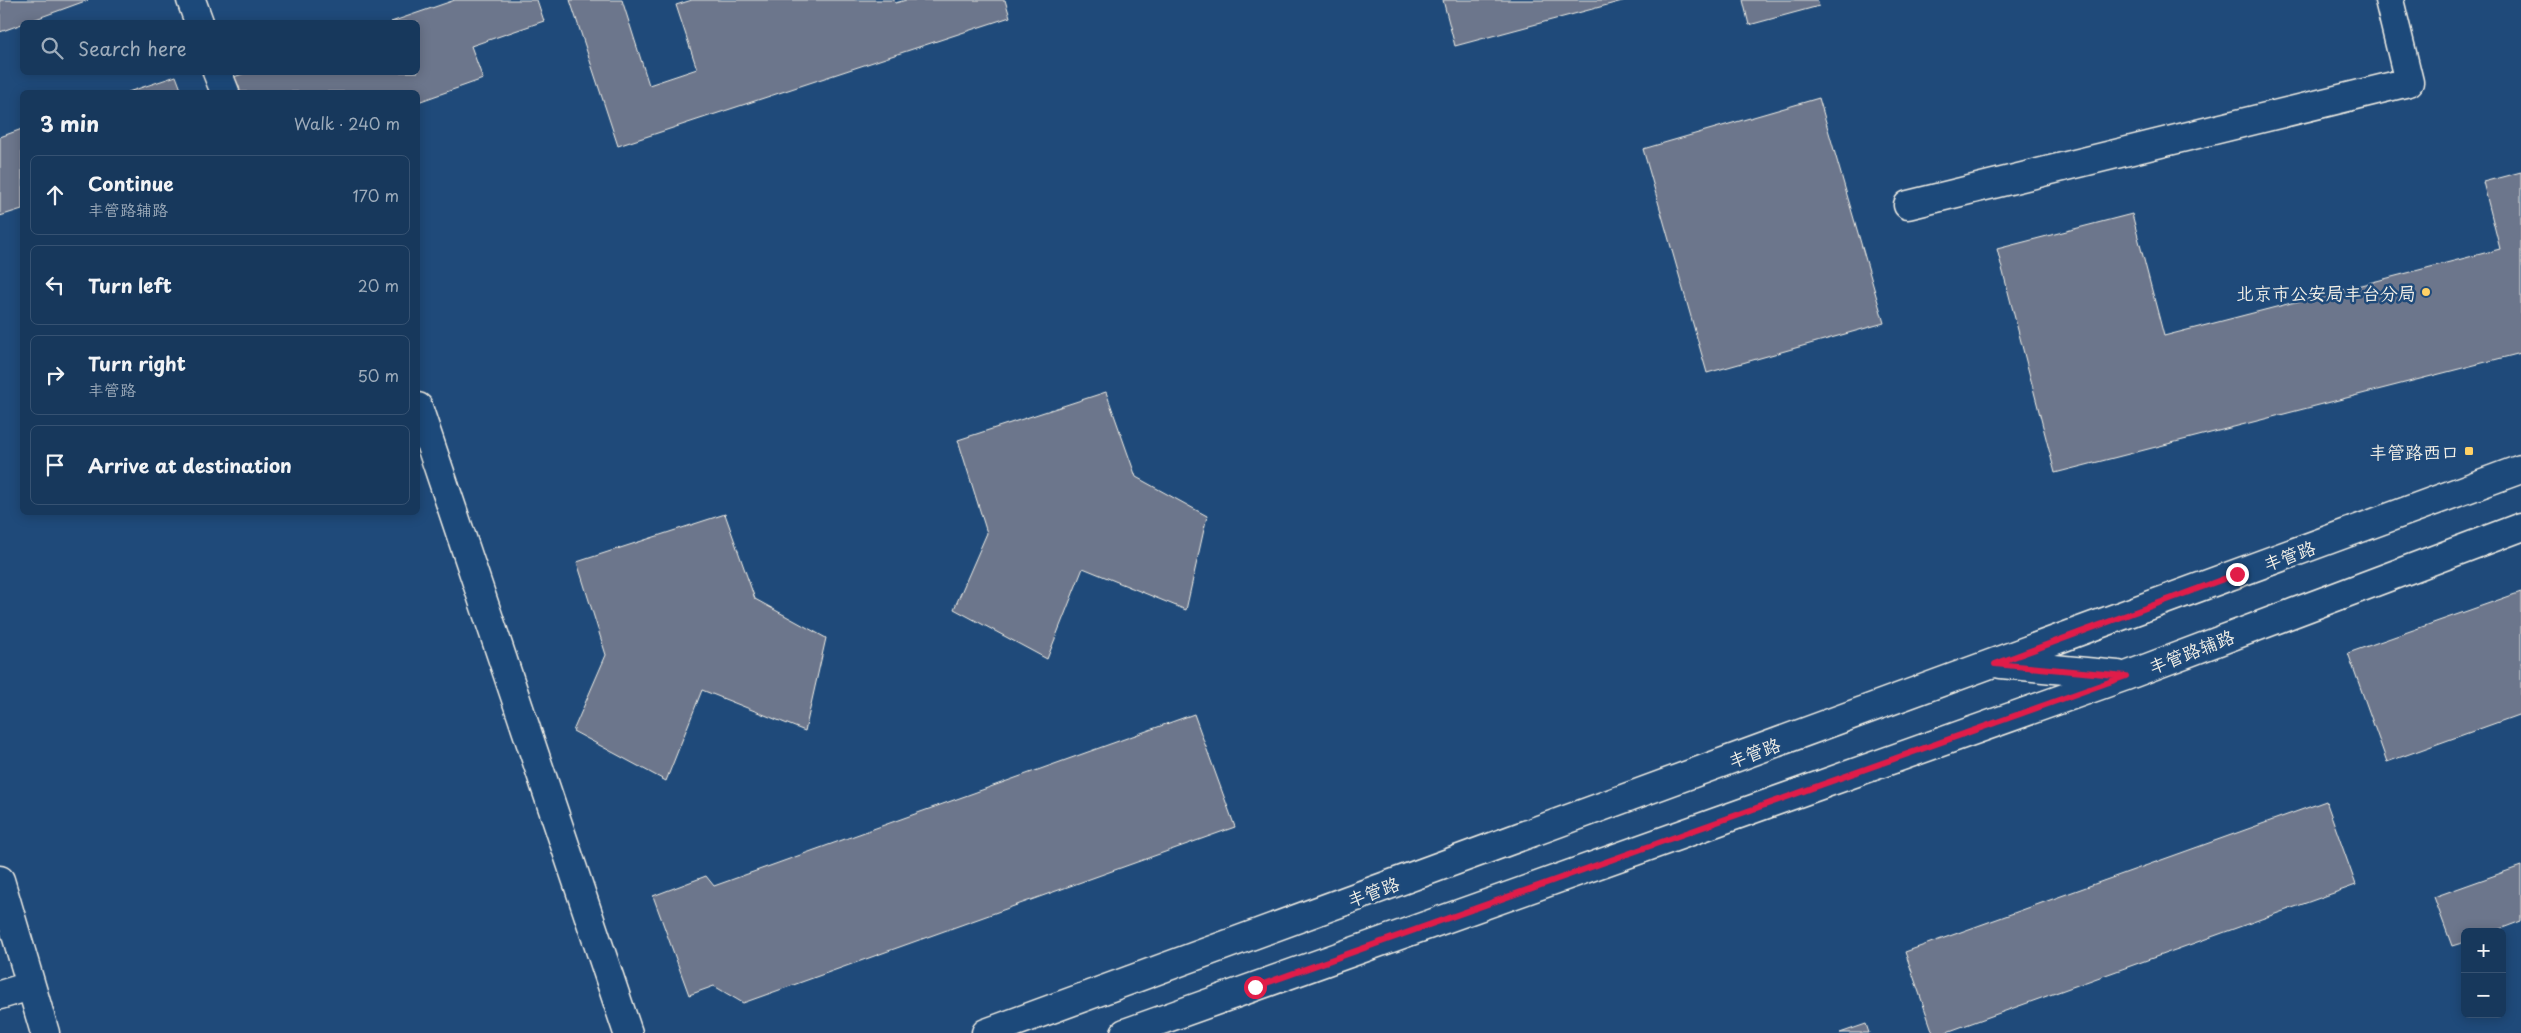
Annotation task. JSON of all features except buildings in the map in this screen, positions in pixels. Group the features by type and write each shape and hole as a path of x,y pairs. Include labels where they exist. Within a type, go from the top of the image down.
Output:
{"street":[{"path":"191,0 198,20"},
{"path":"1908,205 2409,82 2389,0"},
{"path":"218,75 224,90"},
{"path":"420,413 628,1033"},
{"name":"丰管路","path":"986,1033 1995,664 2521,469"},
{"name":"丰管路辅路","path":"1125,1033 2126,676 2521,527"},
{"path":"1995,664 2126,676"},
{"path":"0,880 45,1033"},
{"path":"0,995 30,986"}],"place":[{"name":"北京市公安局丰台分局","path":"2426,292"},
{"name":"丰管路西口","path":"2469,451"}],"route":[{"path":"1255,987 2126,676 1995,664 2237,574"}]}
